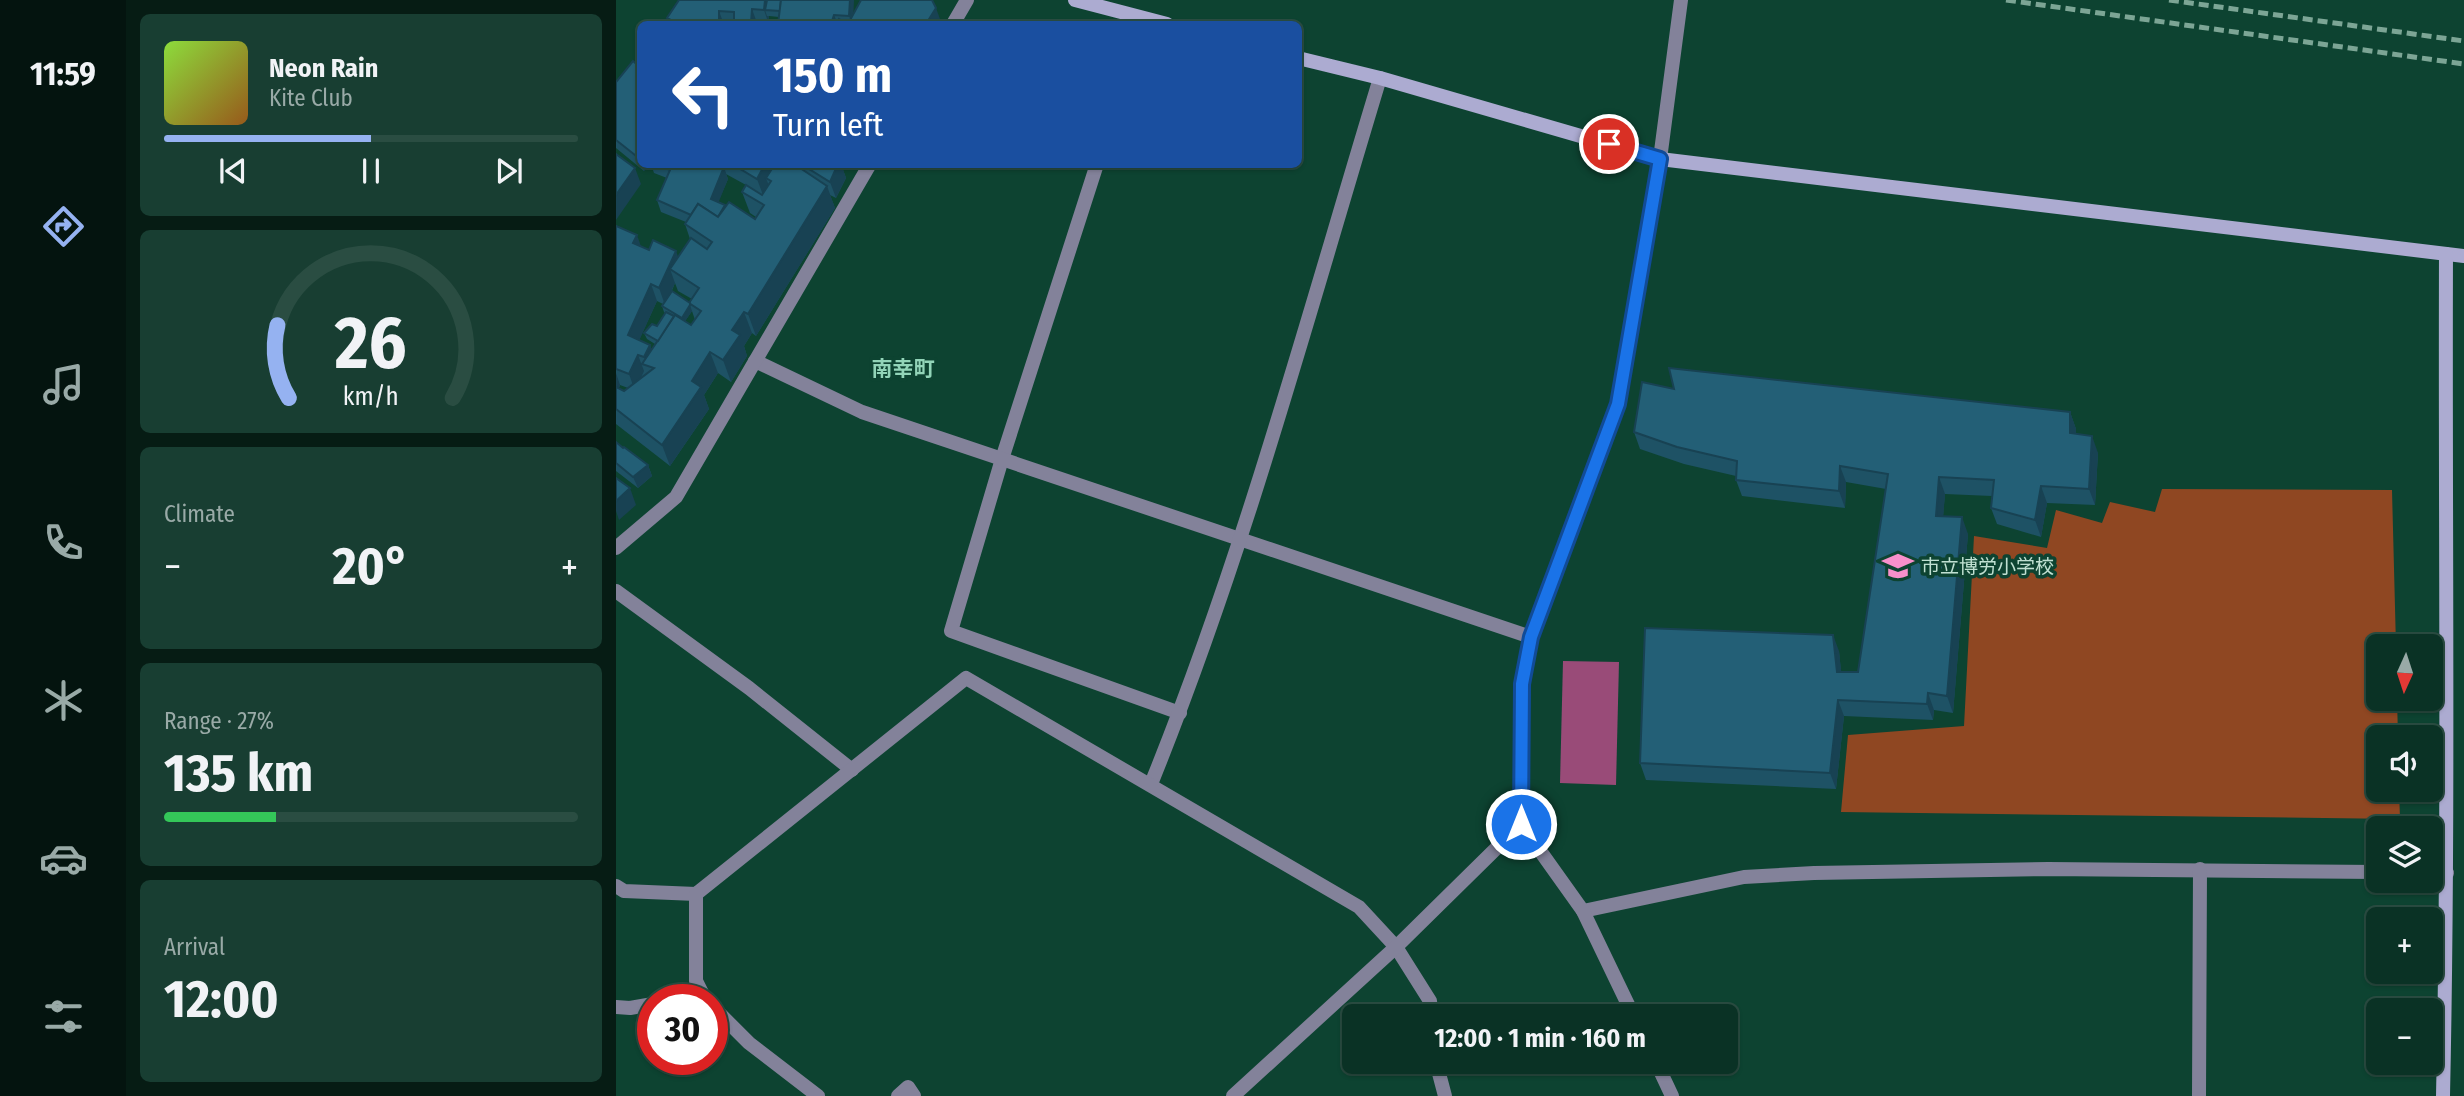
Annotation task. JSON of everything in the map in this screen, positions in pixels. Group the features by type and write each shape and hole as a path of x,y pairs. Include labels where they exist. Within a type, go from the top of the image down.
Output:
{"street":[{"path":"955,21 967,0"},
{"path":"1075,0 1141,21"},
{"path":"1628,1004 1583,911 1521,824 1522,684 1531,637 1618,404 1660,159 1681,0"},
{"path":"1302,59 1380,78 1660,159 2464,256"},
{"path":"1151,784 1180,713 1240,539 1380,78"},
{"path":"616,548 676,497 868,168"},
{"path":"1096,168 1002,459 951,631 1180,713"},
{"path":"2443,1096 2447,873 2446,254"},
{"path":"755,361 862,412 1531,637"},
{"path":"616,591 749,688 852,770"},
{"path":"616,886 624,891 696,894 966,678 1359,907 1396,947 1430,1004"},
{"path":"1233,1096 1396,947 1521,824"},
{"path":"1583,911 1744,877 1907,871 2200,869 2366,872"},
{"path":"2199,1096 2200,869"},
{"path":"2443,873 2447,873"},
{"path":"696,894 697,984"},
{"path":"616,1007 637,1007"},
{"path":"728,1022 750,1043 818,1096"},
{"path":"1439,1074 1445,1096"},
{"path":"1662,1074 1672,1096"},
{"path":"898,1096 908,1087 914,1096"}],"shaded area":[{"path":"2162,489 2392,490 2396,634 2366,634 2366,711 2397,711 2398,725 2366,725 2366,802 2399,802 2400,816 2366,816 2366,819 1841,812 1848,735 1964,726 1974,536 2047,548 2056,510 2102,523 2110,502 2155,512"},
{"path":"1563,661 1619,662 1616,785 1560,783"}],"building":[{"path":"679,0 765,0 764,10 752,9 751,21 734,21 734,12 719,11 719,21 672,21 667,18"},
{"path":"767,0 781,0 780,11 765,10"},
{"path":"781,0 850,0 849,16 834,15 832,21 778,21"},
{"path":"861,0 932,0 936,8 928,21 850,21"},
{"path":"633,61 637,64 637,157 616,140 616,82"},
{"path":"616,154 635,168 616,195"},
{"path":"666,168 724,168 711,199 725,205 718,217 698,204 691,215 657,200 670,170"},
{"path":"739,168 763,168 757,179"},
{"path":"772,168 800,168 827,186 748,314 744,312 732,330 740,335 723,360 710,352 692,381 701,387 662,445 616,409 616,387 624,391 654,368 642,364 675,315 691,325 701,311 689,303 699,288 670,269 691,238 707,249 712,242 685,224 698,204 718,217 729,202 755,219 764,205 742,192 746,185 762,195 771,181 766,178"},
{"path":"807,168 836,168 830,182"},
{"path":"616,226 637,235 633,243 649,250 653,240 676,251 659,288 651,284 628,335 650,345 644,357 638,355 629,374 616,369"},
{"path":"672,291 690,303 682,318 662,306"},
{"path":"666,312 674,316 658,341 644,333 652,324 657,326"},
{"path":"1669,368 2070,412 2070,433 2092,436 2089,489 2041,486 2035,520 1991,508 1994,480 1939,477 1936,516 1962,517 1947,696 1928,693 1927,704 1838,700 1830,773 1640,763 1645,628 1833,635 1837,672 1858,672 1888,474 1840,466 1839,491 1736,480 1737,461 1677,447 1634,432 1642,382 1674,389"},
{"path":"616,442 648,465 633,477 616,463"},
{"path":"616,478 630,488 616,501"}],"railway":[{"path":"2006,0 2464,64"},
{"path":"2169,0 2464,41"}],"place":[{"name":"市立博労小学校","path":"1898,566"}],"district":[{"name":"南幸町","path":"903,369"}],"route":[{"path":"1521,824 1522,684 1531,637 1618,404 1660,159 1609,144"}]}
